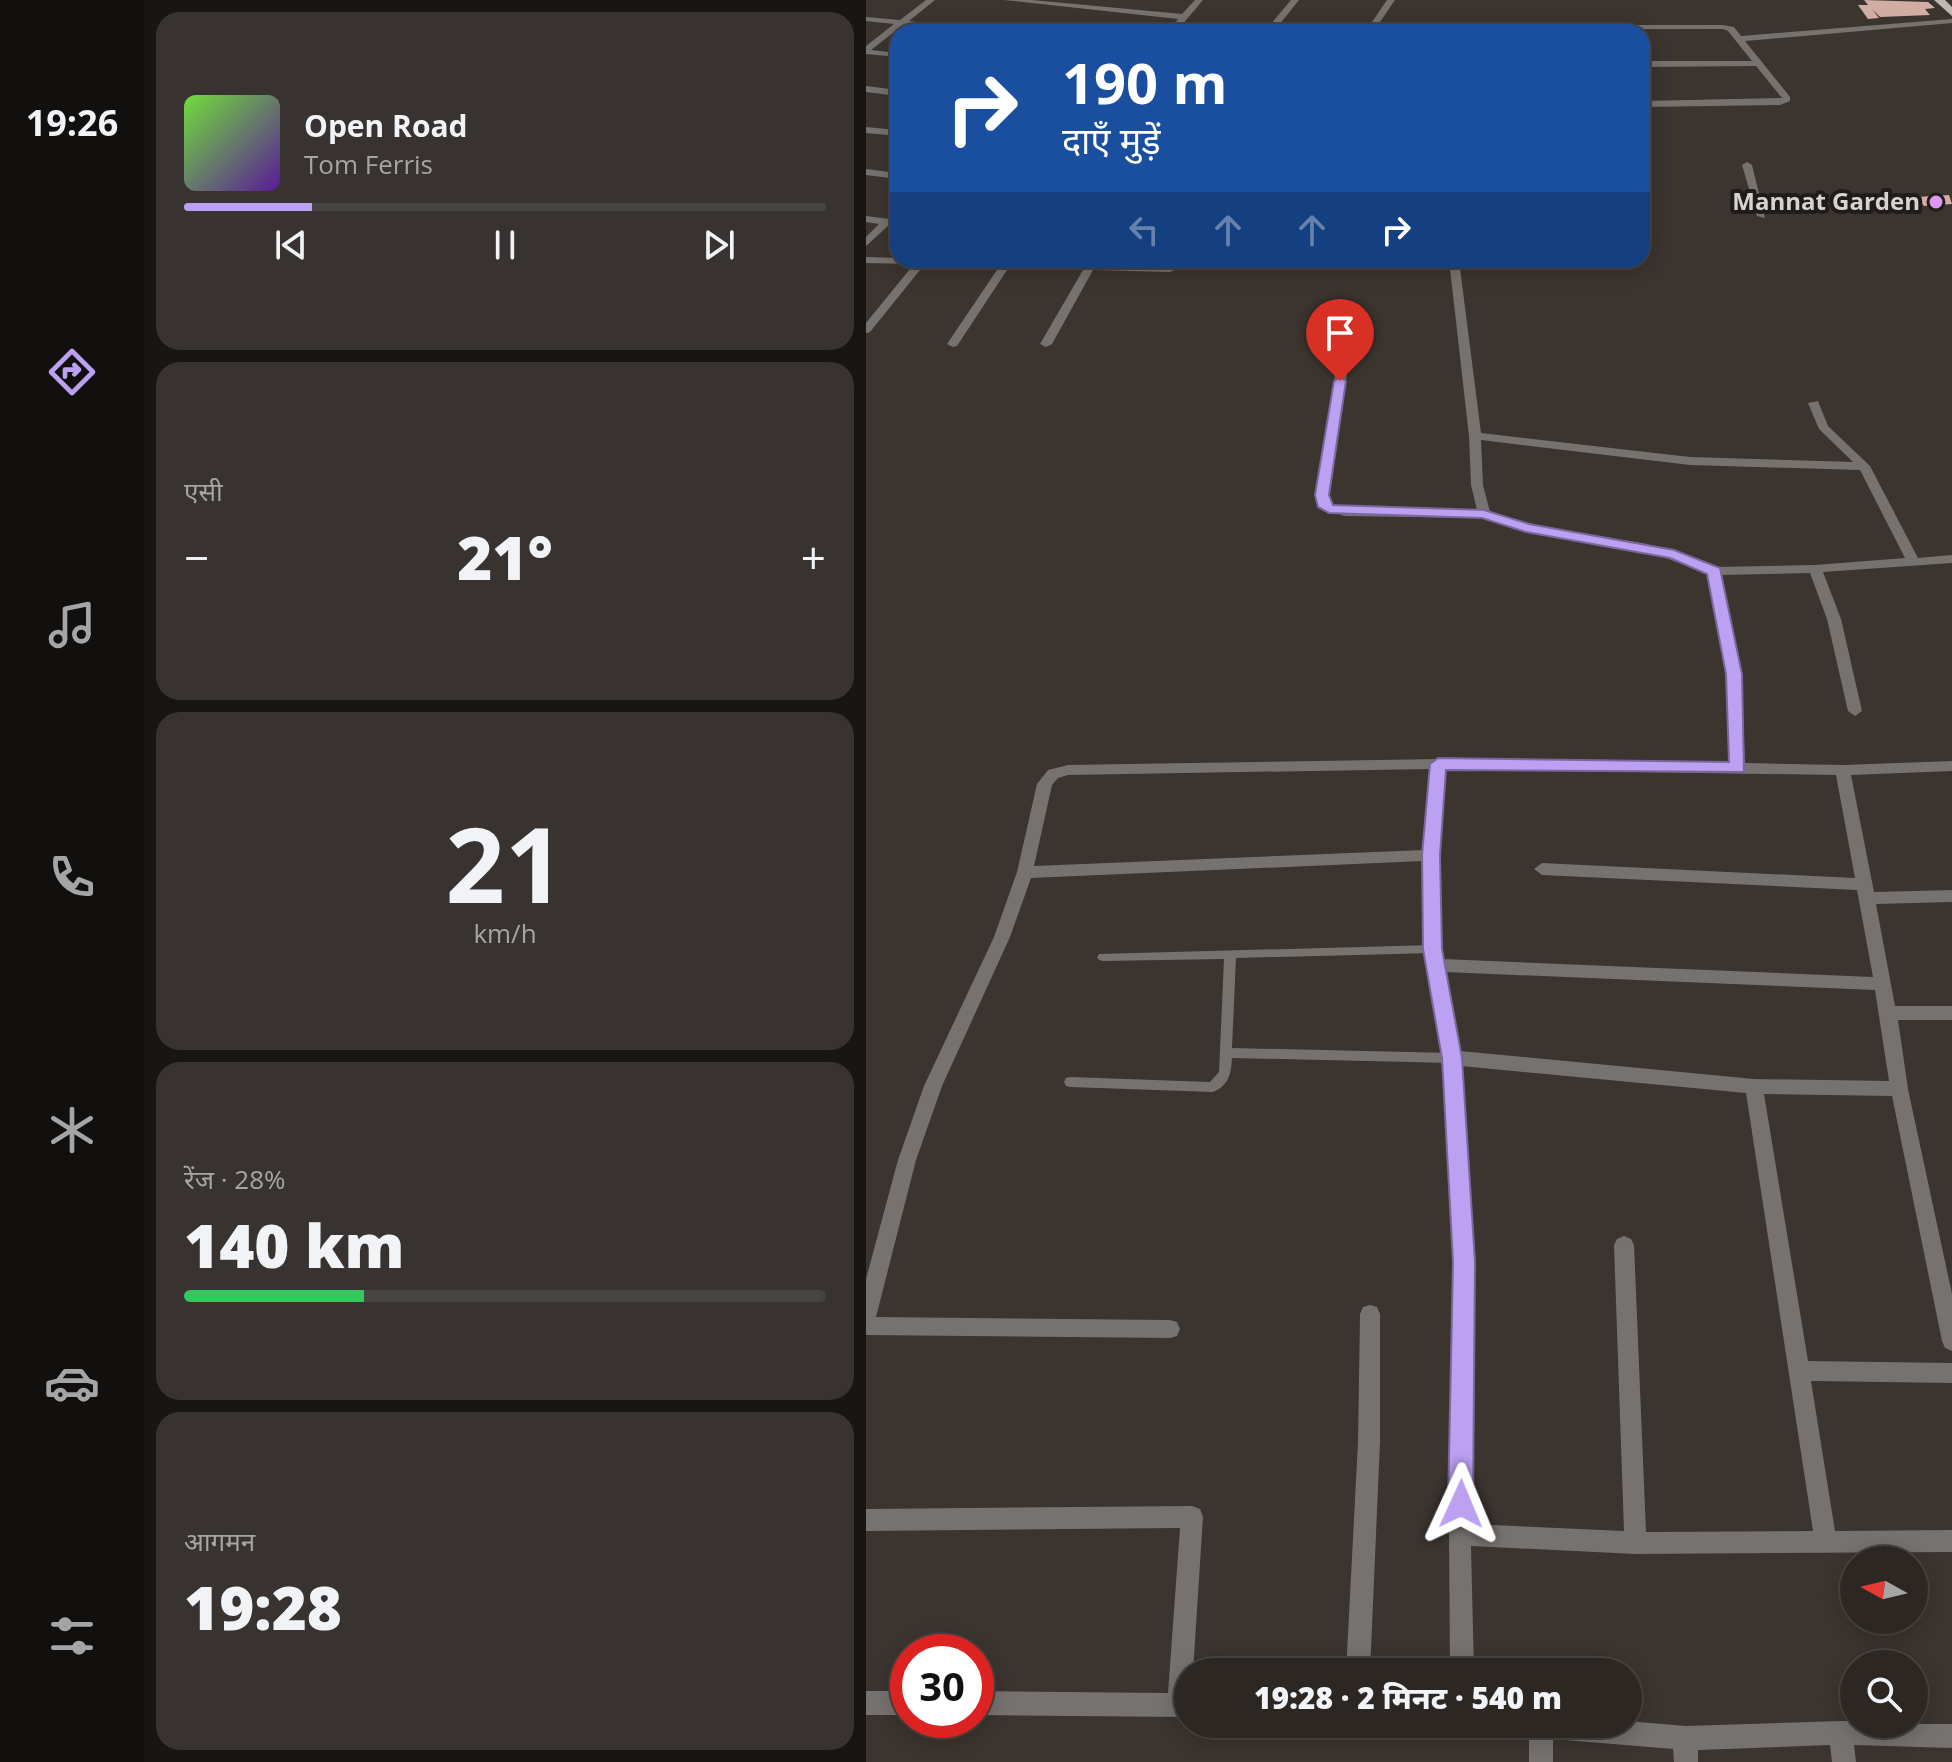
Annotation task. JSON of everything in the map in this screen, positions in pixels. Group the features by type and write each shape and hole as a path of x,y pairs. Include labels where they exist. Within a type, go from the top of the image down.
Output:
{"highway":[{"path":"1939,0 1952,13"}],"street":[{"path":"899,24 931,0"},
{"path":"1008,0 1184,17"},
{"path":"1178,24 1199,0"},
{"path":"1276,24 1295,0"},
{"path":"1375,24 1391,0"},
{"path":"866,19 921,24"},
{"path":"1742,43 1952,21"},
{"path":"1650,27 1713,26 1731,29 1785,97 1785,101 1650,104"},
{"path":"866,51 890,31"},
{"path":"1742,43 1952,31"},
{"path":"866,51 890,54"},
{"path":"1650,64 1757,63"},
{"path":"866,89 890,92"},
{"path":"866,130 890,132"},
{"path":"1747,165 1762,216"},
{"path":"866,172 890,175"},
{"path":"866,219 890,222"},
{"path":"866,243 890,224"},
{"path":"866,260 890,260"},
{"path":"866,330 916,268"},
{"path":"953,344 1003,268"},
{"path":"1046,344 1089,268"},
{"path":"1455,268 1475,436 1477,485 1484,514"},
{"path":"1344,352 1323,504 1344,512 1484,514 1526,528 1635,545 1674,555 1714,571 1815,569 1952,559"},
{"path":"1814,403 1823,427 1864,466 1913,561"},
{"path":"1475,436 1589,452 1690,461 1864,466"},
{"path":"1815,569 1834,619 1855,711"},
{"path":"1714,571 1734,674 1738,768"},
{"path":"1438,764 1431,855 1434,957 1452,1058 1464,1262 1460,1534 1462,1658"},
{"path":"866,1316 912,1145 933,1086 1002,937 1025,872 1045,784 1053,774 1068,770 1438,764 1843,770 1952,766"},
{"path":"1843,770 1867,891 1899,1089 1952,1341"},
{"path":"1025,872 1431,855"},
{"path":"1542,869 1952,896"},
{"path":"1434,957 1883,984"},
{"path":"1888,1013 1952,1013"},
{"path":"1452,1058 1754,1086 1899,1089"},
{"path":"1754,1086 1826,1543"},
{"path":"1624,1245 1635,1543"},
{"path":"1359,1658 1369,1442 1370,1314"},
{"path":"866,1326 1170,1329"},
{"path":"1798,1371 1952,1373"},
{"path":"866,1520 1192,1517 1186,1658"},
{"path":"1460,1534 1635,1543 1952,1541"},
{"path":"866,1703 890,1703"},
{"path":"994,1703 1174,1705"},
{"path":"1607,1738 1686,1750 1840,1733"},
{"path":"1928,1735 1952,1736"},
{"path":"1541,1738 1541,1762"},
{"path":"1842,1738 1844,1762"}],"lane":[{"path":"1070,1082 1213,1087 1225,1074 1230,954"},
{"path":"1103,957 1230,954 1434,957"},
{"path":"1227,1053 1452,1058"}],"building":[{"path":"1864,0 1928,2 1935,8 1925,9 1930,15 1880,17 1872,9 1879,18 1868,19 1858,5 1868,5"},
{"name":"Mannat Garden","path":"1949,195 1952,204 1924,206 1917,197"}],"place":[{"name":"Mannat Garden","path":"1936,202"}],"route":[{"path":"1340,381 1322,495 1323,504 1329,509 1344,512 1484,514 1526,528 1635,545 1674,555 1714,571 1734,674 1738,768 1438,764 1431,855 1433,949 1452,1058 1464,1262 1461,1504"}]}
